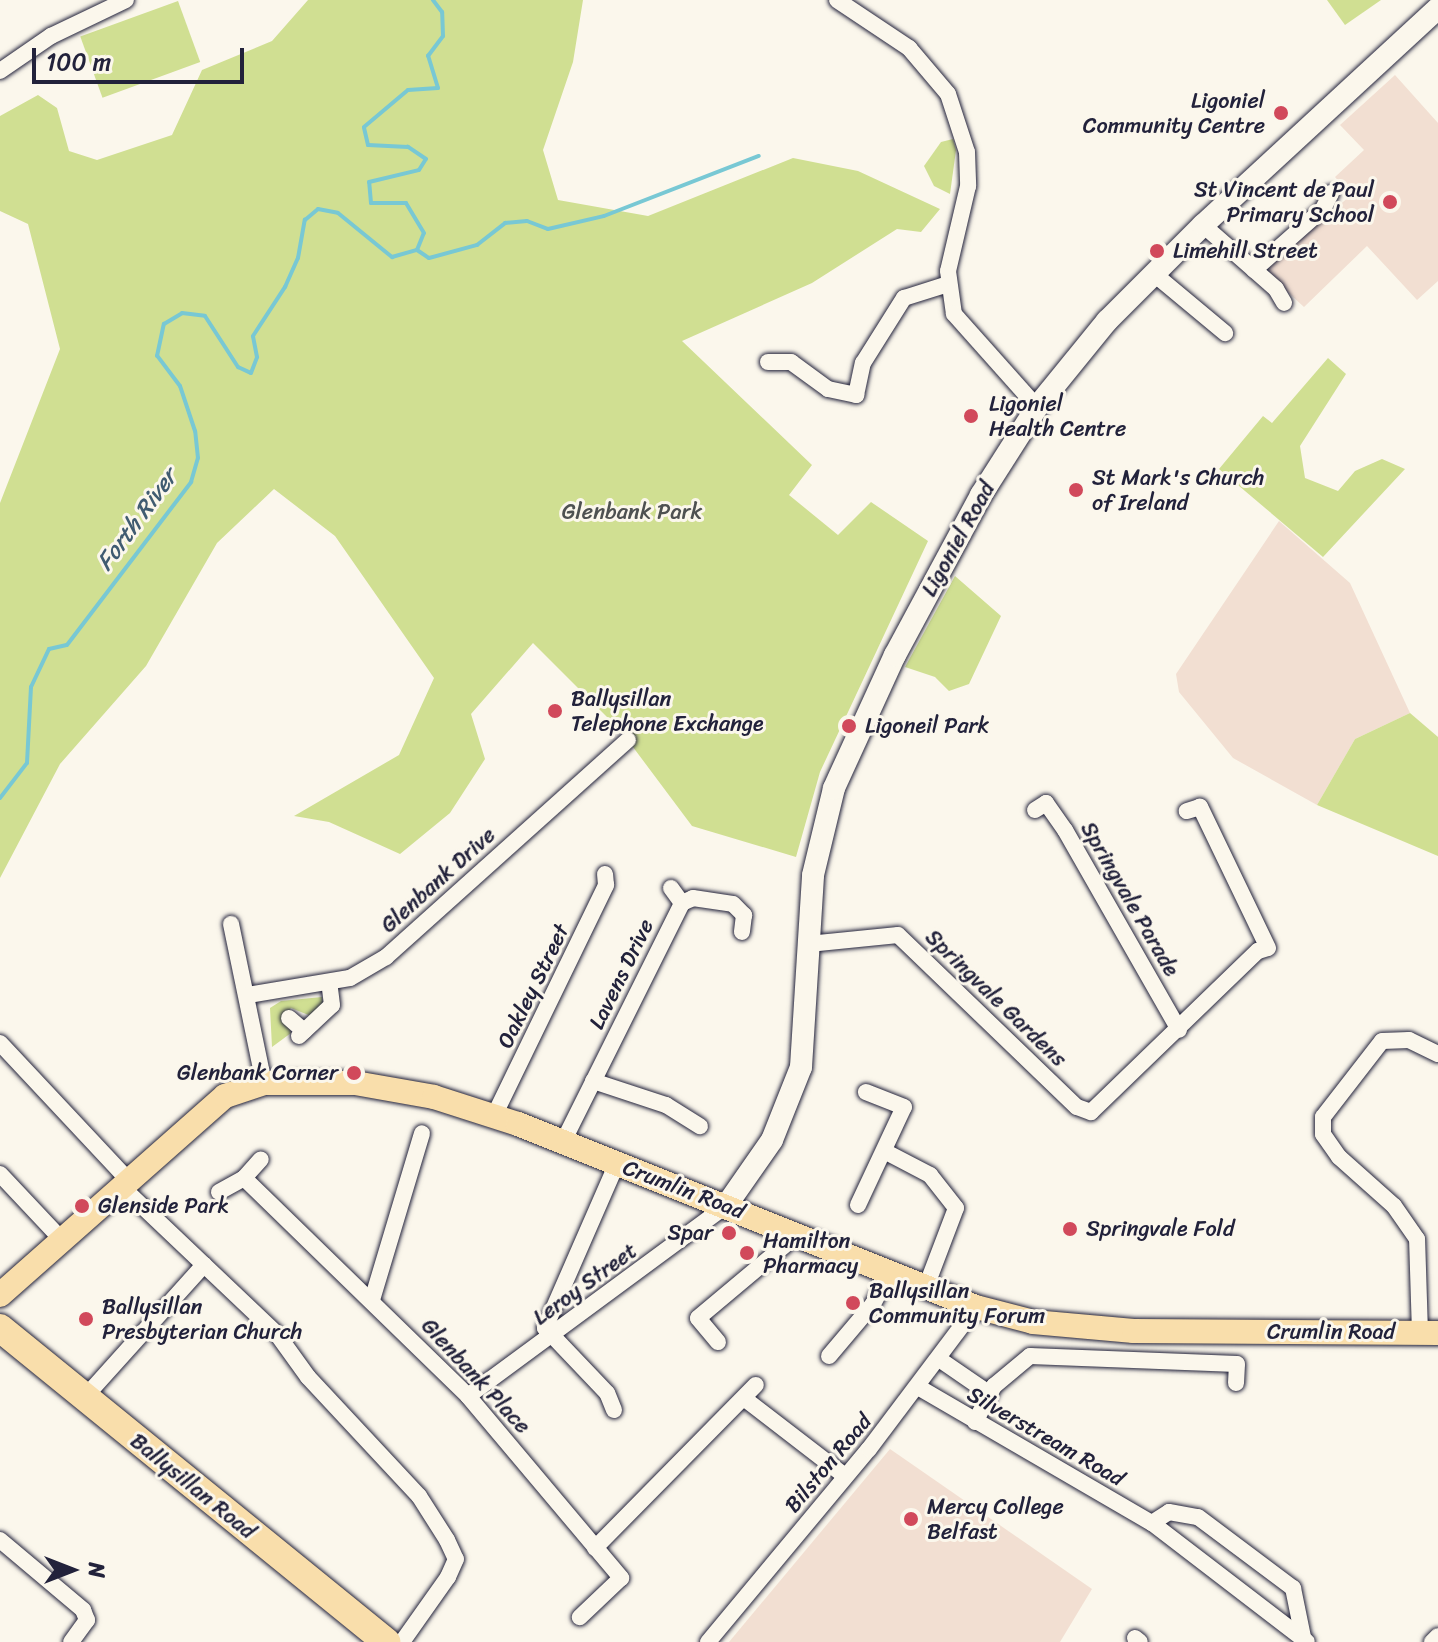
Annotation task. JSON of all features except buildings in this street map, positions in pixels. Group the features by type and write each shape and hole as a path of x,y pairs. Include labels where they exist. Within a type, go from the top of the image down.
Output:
{"highway":[{"name":"Ballysillan Road","path":"0,1328 387,1642"}],"main road":[{"name":"Crumlin Road","path":"0,1295 225,1096 264,1083 371,1085 494,1116 976,1307 1033,1322 1134,1331 1429,1333"}],"street":[{"path":"0,71 51,36 126,0"},
{"path":"837,0 883,29 930,69 959,119 968,186 948,284 954,314 1037,407"},
{"name":"Ligoniel Road","path":"726,1206 772,1140 797,1080 806,1037 815,864 834,788 944,558 1037,407 1153,273 1438,8"},
{"path":"1254,270 1323,209 1331,193"},
{"path":"1203,225 1254,270 1284,303"},
{"path":"1153,273 1225,333"},
{"path":"768,362 791,362 828,389 856,395 863,363 904,298 948,284"},
{"name":"Glenbank Drive","path":"248,995 350,978 386,957 628,740"},
{"name":"Springvale Parade","path":"1035,810 1046,803 1065,830 1179,1030"},
{"path":"1179,1030 1252,957 1268,948 1266,938 1200,807 1187,811"},
{"name":"Oakley Street","path":"494,1116 606,885 605,874"},
{"path":"671,888 682,903"},
{"name":"Lavens Drive","path":"563,1142 682,903 693,898 733,904 744,915 742,932"},
{"path":"231,924 264,1083"},
{"name":"Springvale Gardens","path":"809,944 898,935 1077,1107 1098,1109 1179,1030"},
{"path":"289,1018 301,1034 332,1005 329,982"},
{"path":"1429,1333 1417,1239 1394,1206 1339,1157 1323,1134 1323,1117 1382,1041 1409,1040 1438,1054"},
{"path":"0,1043 124,1183 277,1334 308,1377 398,1471 456,1559 402,1642"},
{"path":"593,1081 666,1105 700,1126"},
{"path":"858,1205 873,1167 886,1152 904,1107 866,1092"},
{"path":"372,1300 422,1133"},
{"path":"886,1152 930,1175 956,1208 926,1287"},
{"path":"219,1192 244,1178 261,1159"},
{"path":"614,1410 607,1393 552,1336 546,1320 617,1163"},
{"path":"0,1174 62,1240"},
{"name":"Glenbank Place","path":"244,1178 468,1396 621,1578 580,1617"},
{"name":"Leroy Street","path":"468,1396 726,1206"},
{"path":"718,1342 698,1318 798,1234"},
{"path":"85,1397 204,1265"},
{"path":"829,1356 873,1304 890,1272"},
{"name":"Bilston Road","path":"708,1642 918,1387 976,1307"},
{"path":"975,1422 990,1394 1016,1364 1030,1356 1237,1364 1236,1383"},
{"path":"939,1359 990,1394"},
{"path":"595,1548 756,1385"},
{"name":"Silverstream Road","path":"918,1387 1152,1523 1306,1642"},
{"path":"745,1399 845,1476"},
{"name":"Silverstream Road","path":"1152,1523 1169,1512 1198,1517 1293,1588 1306,1642"},
{"path":"0,1540 83,1610 87,1620 71,1642"},
{"path":"1432,1642 1438,1636"}],"shaded area":[{"name":"St Vincent de Paul Primary School","path":"1395,75 1438,123 1438,281 1417,300 1367,246 1304,307 1270,276 1269,267 1351,195 1335,177 1364,150 1340,125"},
{"path":"1279,521 1350,583 1410,713 1355,739 1317,805 1233,758 1179,692 1176,674"},
{"name":"Mercy College Belfast","path":"890,1449 1092,1589 1060,1642 729,1642"}],"green space":[{"name":"Glenbank Park","path":"308,0 583,0 573,62 543,150 558,200 648,216 793,158 858,171 940,209 921,232 897,229 812,283 682,341 812,465 789,495 838,535 871,502 928,541 820,772 796,857 692,826 621,731 533,643 471,714 485,759 450,813 400,854 329,822 294,816 399,755 434,678 335,536 274,489 217,543 146,666 60,764 0,878 0,503 60,349 28,224 0,211 0,116 38,95 57,108 69,151 97,160 172,135 202,70 272,41"},
{"path":"1327,0 1381,0 1345,25"},
{"path":"178,1 200,62 103,98 80,37"},
{"path":"953,139 956,150 950,194 934,186 924,166 941,142"},
{"path":"1328,358 1346,374 1300,446 1305,478 1338,491 1355,471 1382,459 1405,469 1323,557 1219,469 1263,416 1272,423"},
{"path":"955,576 1001,616 969,684 949,691 935,677 905,667"},
{"path":"1410,713 1438,737 1438,856 1317,805 1355,739"},
{"path":"322,997 323,1003 311,1016 291,1008 285,1015 291,1033 272,1047 270,1008 281,1001"}],"waterway":[{"name":"Forth River","path":"417,250 424,233 406,203 371,203 369,182 419,170 426,159 408,147 368,145 364,127 408,90 438,88 428,56 443,36 442,12 433,0"},
{"path":"417,250 429,258 477,245 505,223 527,221 548,229 604,216 759,156"},
{"name":"Forth River","path":"0,798 27,763 31,687 49,649 67,645 191,482 198,458 195,431 180,386 157,356 164,324 182,313 205,316 238,367 251,373 257,357 253,336 285,287 298,258 305,220 318,209 338,213 392,257 417,250"}],"place":[{"name":"Ligoniel Community Centre","path":"1281,113"},
{"name":"St Vincent de Paul Primary School","path":"1390,202"},
{"name":"Limehill Street","path":"1157,251"},
{"name":"Ligoniel Health Centre","path":"971,416"},
{"name":"St Mark's Church of Ireland","path":"1076,490"},
{"name":"Ballysillan Telephone Exchange","path":"555,711"},
{"name":"Ligoneil Park","path":"849,726"},
{"name":"Glenbank Corner","path":"354,1073"},
{"name":"Glenside Park","path":"82,1206"},
{"name":"Springvale Fold","path":"1070,1229"},
{"name":"Spar","path":"729,1233"},
{"name":"Hamilton Pharmacy","path":"747,1253"},
{"name":"Ballysillan Community Forum","path":"853,1303"},
{"name":"Ballysillan Presbyterian Church","path":"86,1319"},
{"name":"Mercy College Belfast","path":"911,1519"}]}
